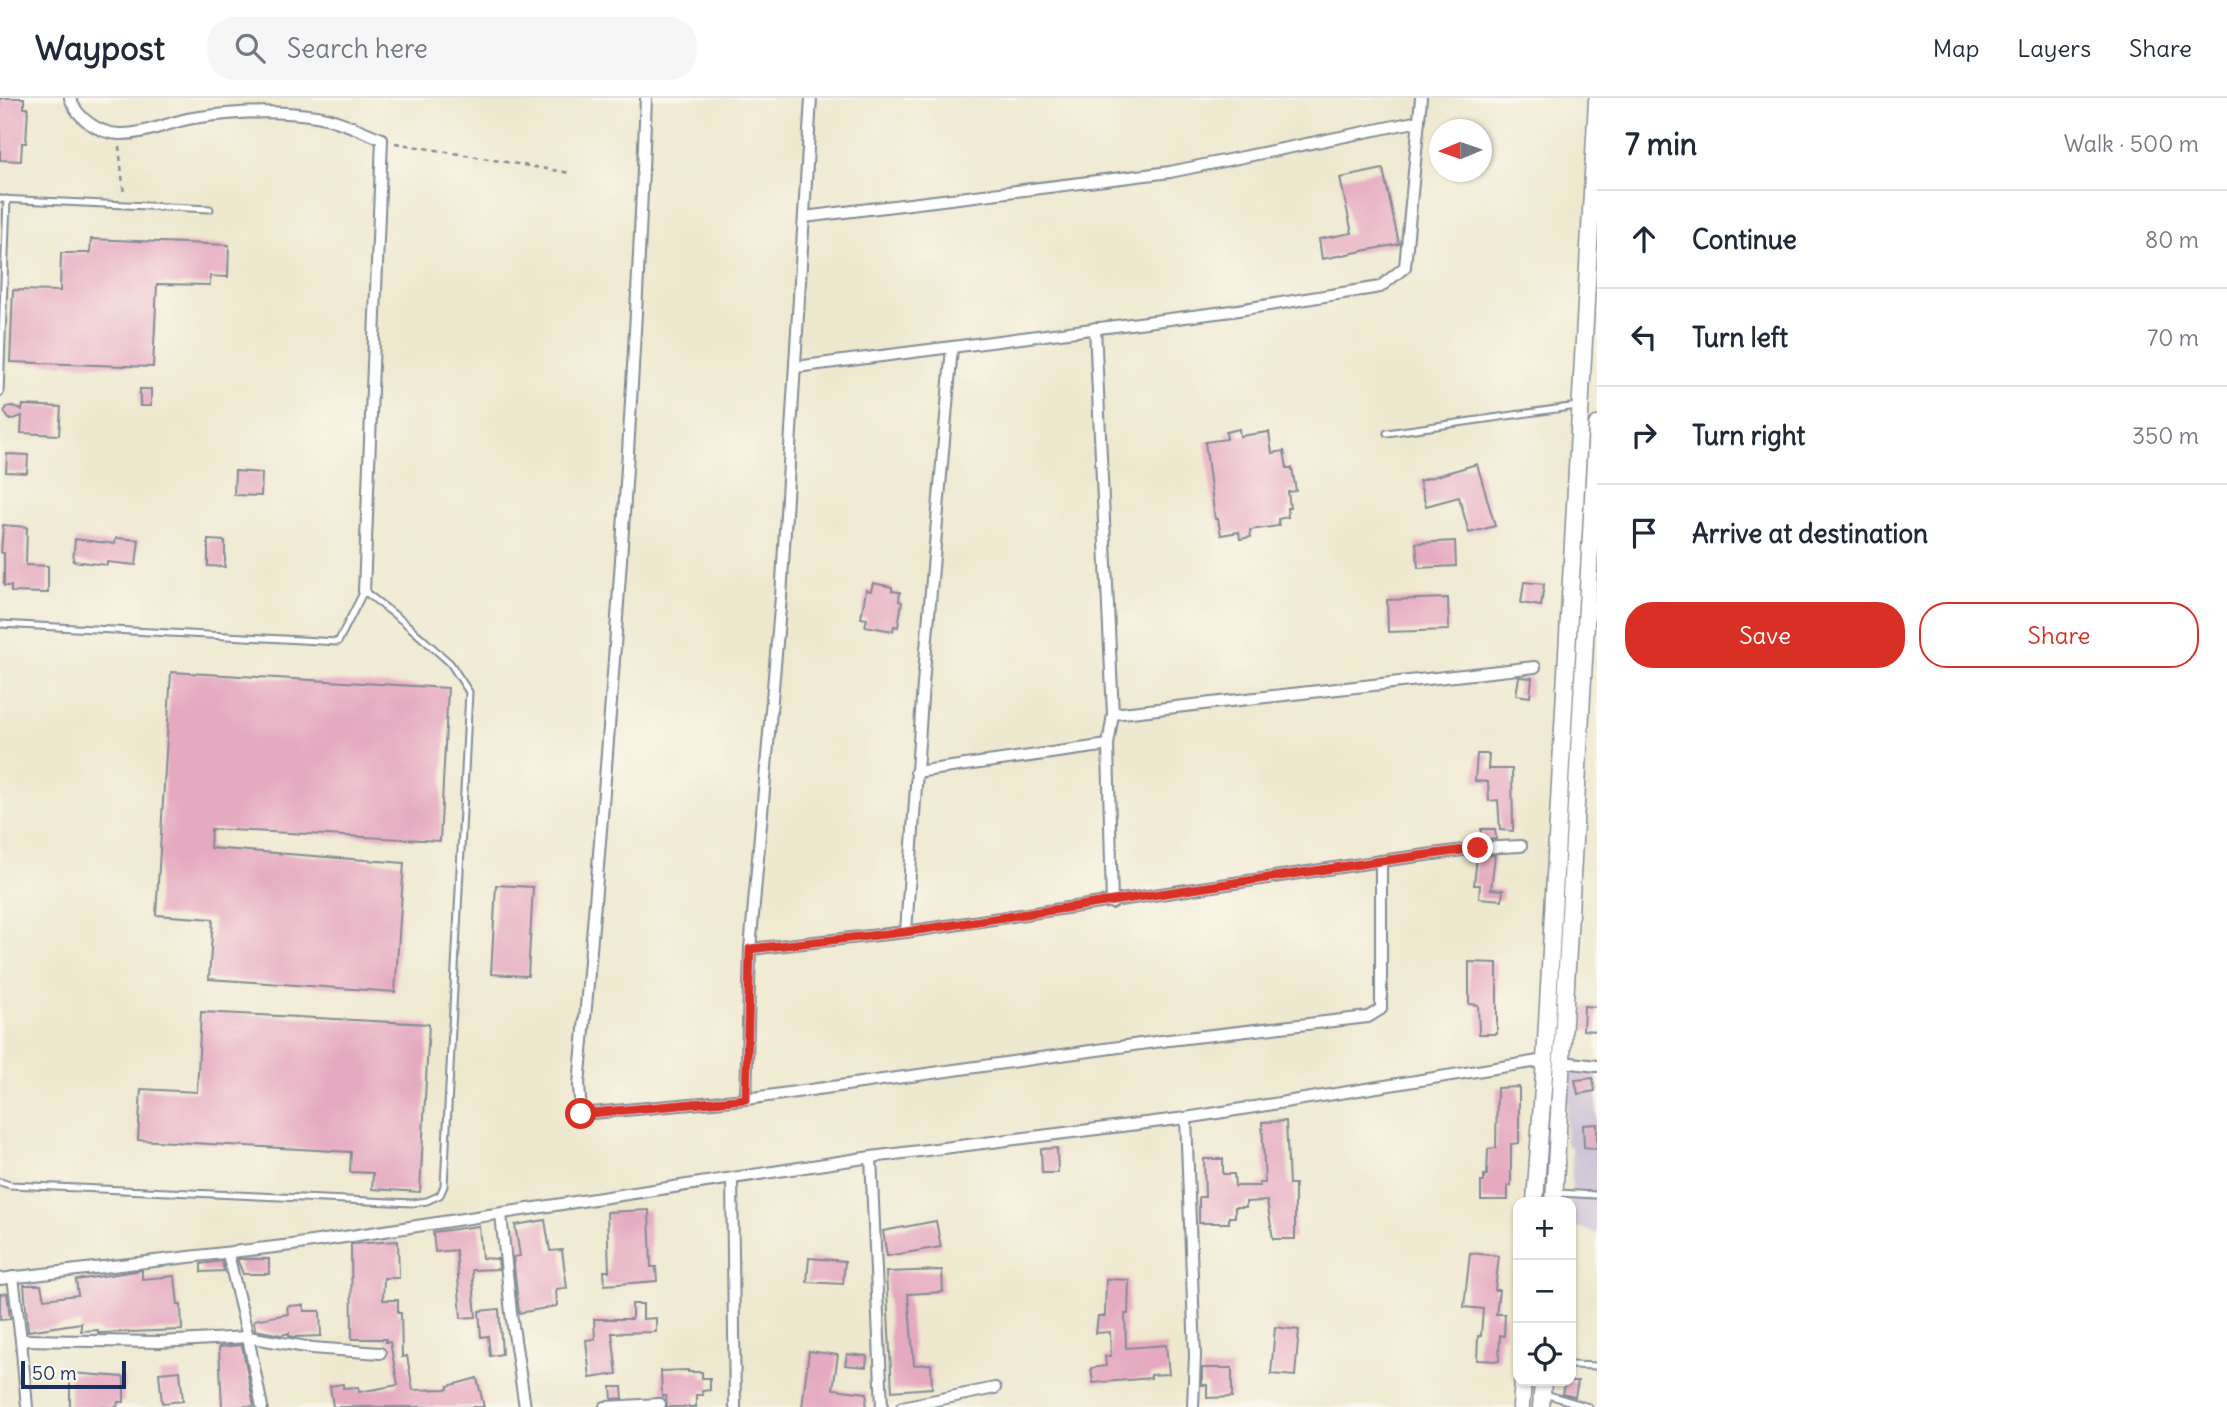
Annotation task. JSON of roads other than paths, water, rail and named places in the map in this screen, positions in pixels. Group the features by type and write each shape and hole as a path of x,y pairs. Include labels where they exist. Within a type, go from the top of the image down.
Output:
{"main road":[{"path":"1535,1197 1597,100"},
{"path":"1555,1197 1592,613 1597,425"},
{"path":"1521,1407 1523,1386"}],"street":[{"path":"70,98 82,119 95,127 117,134 138,133 180,120 249,113 318,116 382,139 364,591"},
{"path":"646,98 637,325 601,851 579,1085 581,1114 746,1099 1169,1040 1368,1017 1381,1009 1381,861"},
{"path":"746,1099 750,949 781,597 811,98"},
{"path":"796,367 1232,311 1380,287 1405,267 1421,98"},
{"path":"804,217 1170,172 1419,121"},
{"path":"1095,328 1113,714 1108,745 1112,902"},
{"path":"905,932 952,347"},
{"path":"1113,714 1535,667"},
{"path":"916,772 1108,745"},
{"path":"750,949 905,932 1478,848 1521,846"},
{"path":"0,1279 229,1254 871,1157 1186,1118 1545,1060"},
{"path":"1563,1062 1597,1066"},
{"path":"1186,1118 1195,1355 1193,1407"},
{"path":"871,1157 882,1407"},
{"path":"732,1179 735,1407"},
{"path":"501,1214 524,1407"},
{"path":"229,1254 262,1407"},
{"path":"13,1277 22,1340 27,1407"},
{"path":"22,1340 160,1342 248,1337 312,1348 380,1353"},
{"path":"902,1407 995,1388"},
{"path":"606,1407 660,1404"}],"lane":[{"path":"0,393 3,199 210,209"},
{"path":"1387,433 1580,406"},
{"path":"0,624 338,642 364,591 450,663 469,692 444,1186 440,1195 413,1203 24,1186 0,1182"},
{"path":"1569,1197 1597,1195"},
{"path":"1576,1365 1597,1366"},
{"path":"1542,1394 1590,1407"}]}
